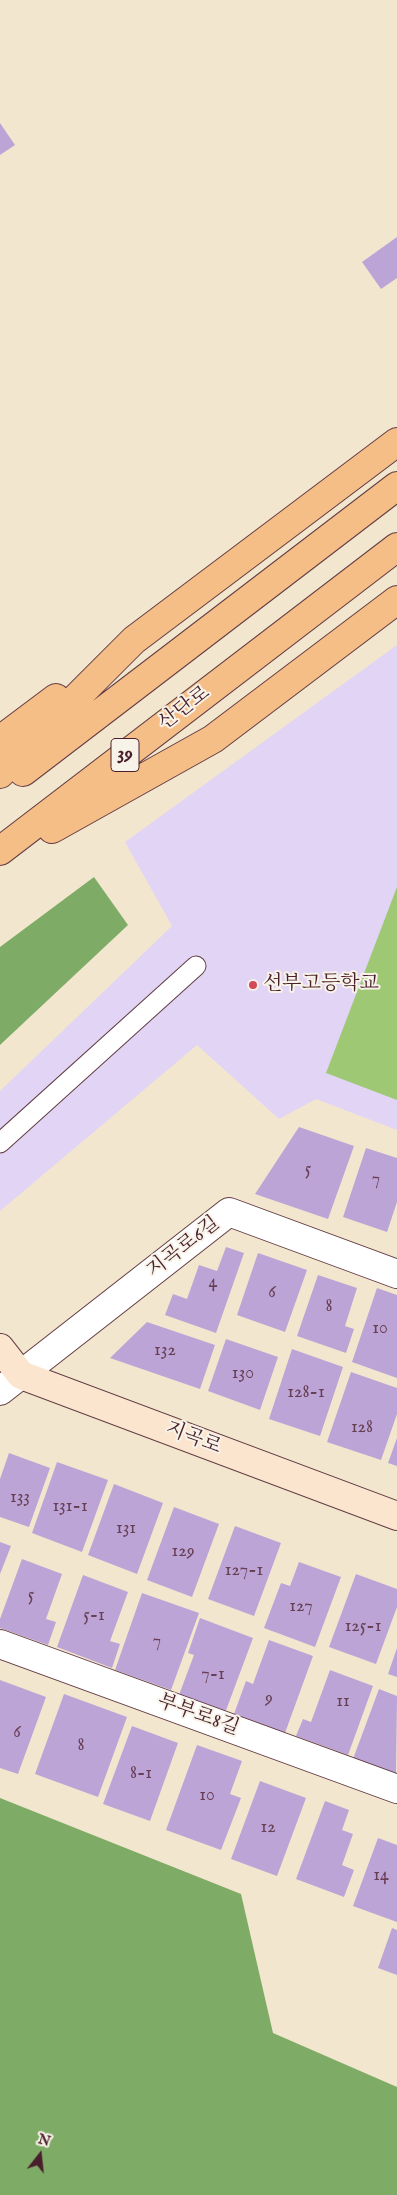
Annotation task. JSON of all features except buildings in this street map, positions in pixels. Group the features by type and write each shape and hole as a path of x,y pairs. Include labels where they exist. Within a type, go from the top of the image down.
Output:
{"main road":[{"path":"0,740 397,442"},
{"name":"39","path":"0,789 397,486"},
{"name":"산단로","path":"0,851 397,546"},
{"path":"0,857 213,739 397,600"},
{"path":"0,774 134,640"},
{"path":"0,1348 21,1375"},
{"name":"지곡로","path":"21,1375 397,1516"}],"street":[{"name":"지곡로6길","path":"21,1375 229,1212 397,1274"},
{"path":"0,1391 21,1375"},
{"name":"부부로8길","path":"0,1644 397,1789"}],"lane":[{"path":"0,1143 196,966"}],"shaded area":[{"name":"선부고등학교","path":"397,645 397,1130 316,1099 279,1119 197,1045 0,1211 0,1091 172,926 125,842"}],"green space":[{"path":"94,877 128,925 0,1045 0,947"},
{"path":"397,887 397,1100 326,1073"},
{"path":"0,1798 241,1894 273,2033 397,2087 397,2195 0,2195"}],"place":[{"name":"선부고등학교","path":"253,985"}]}
